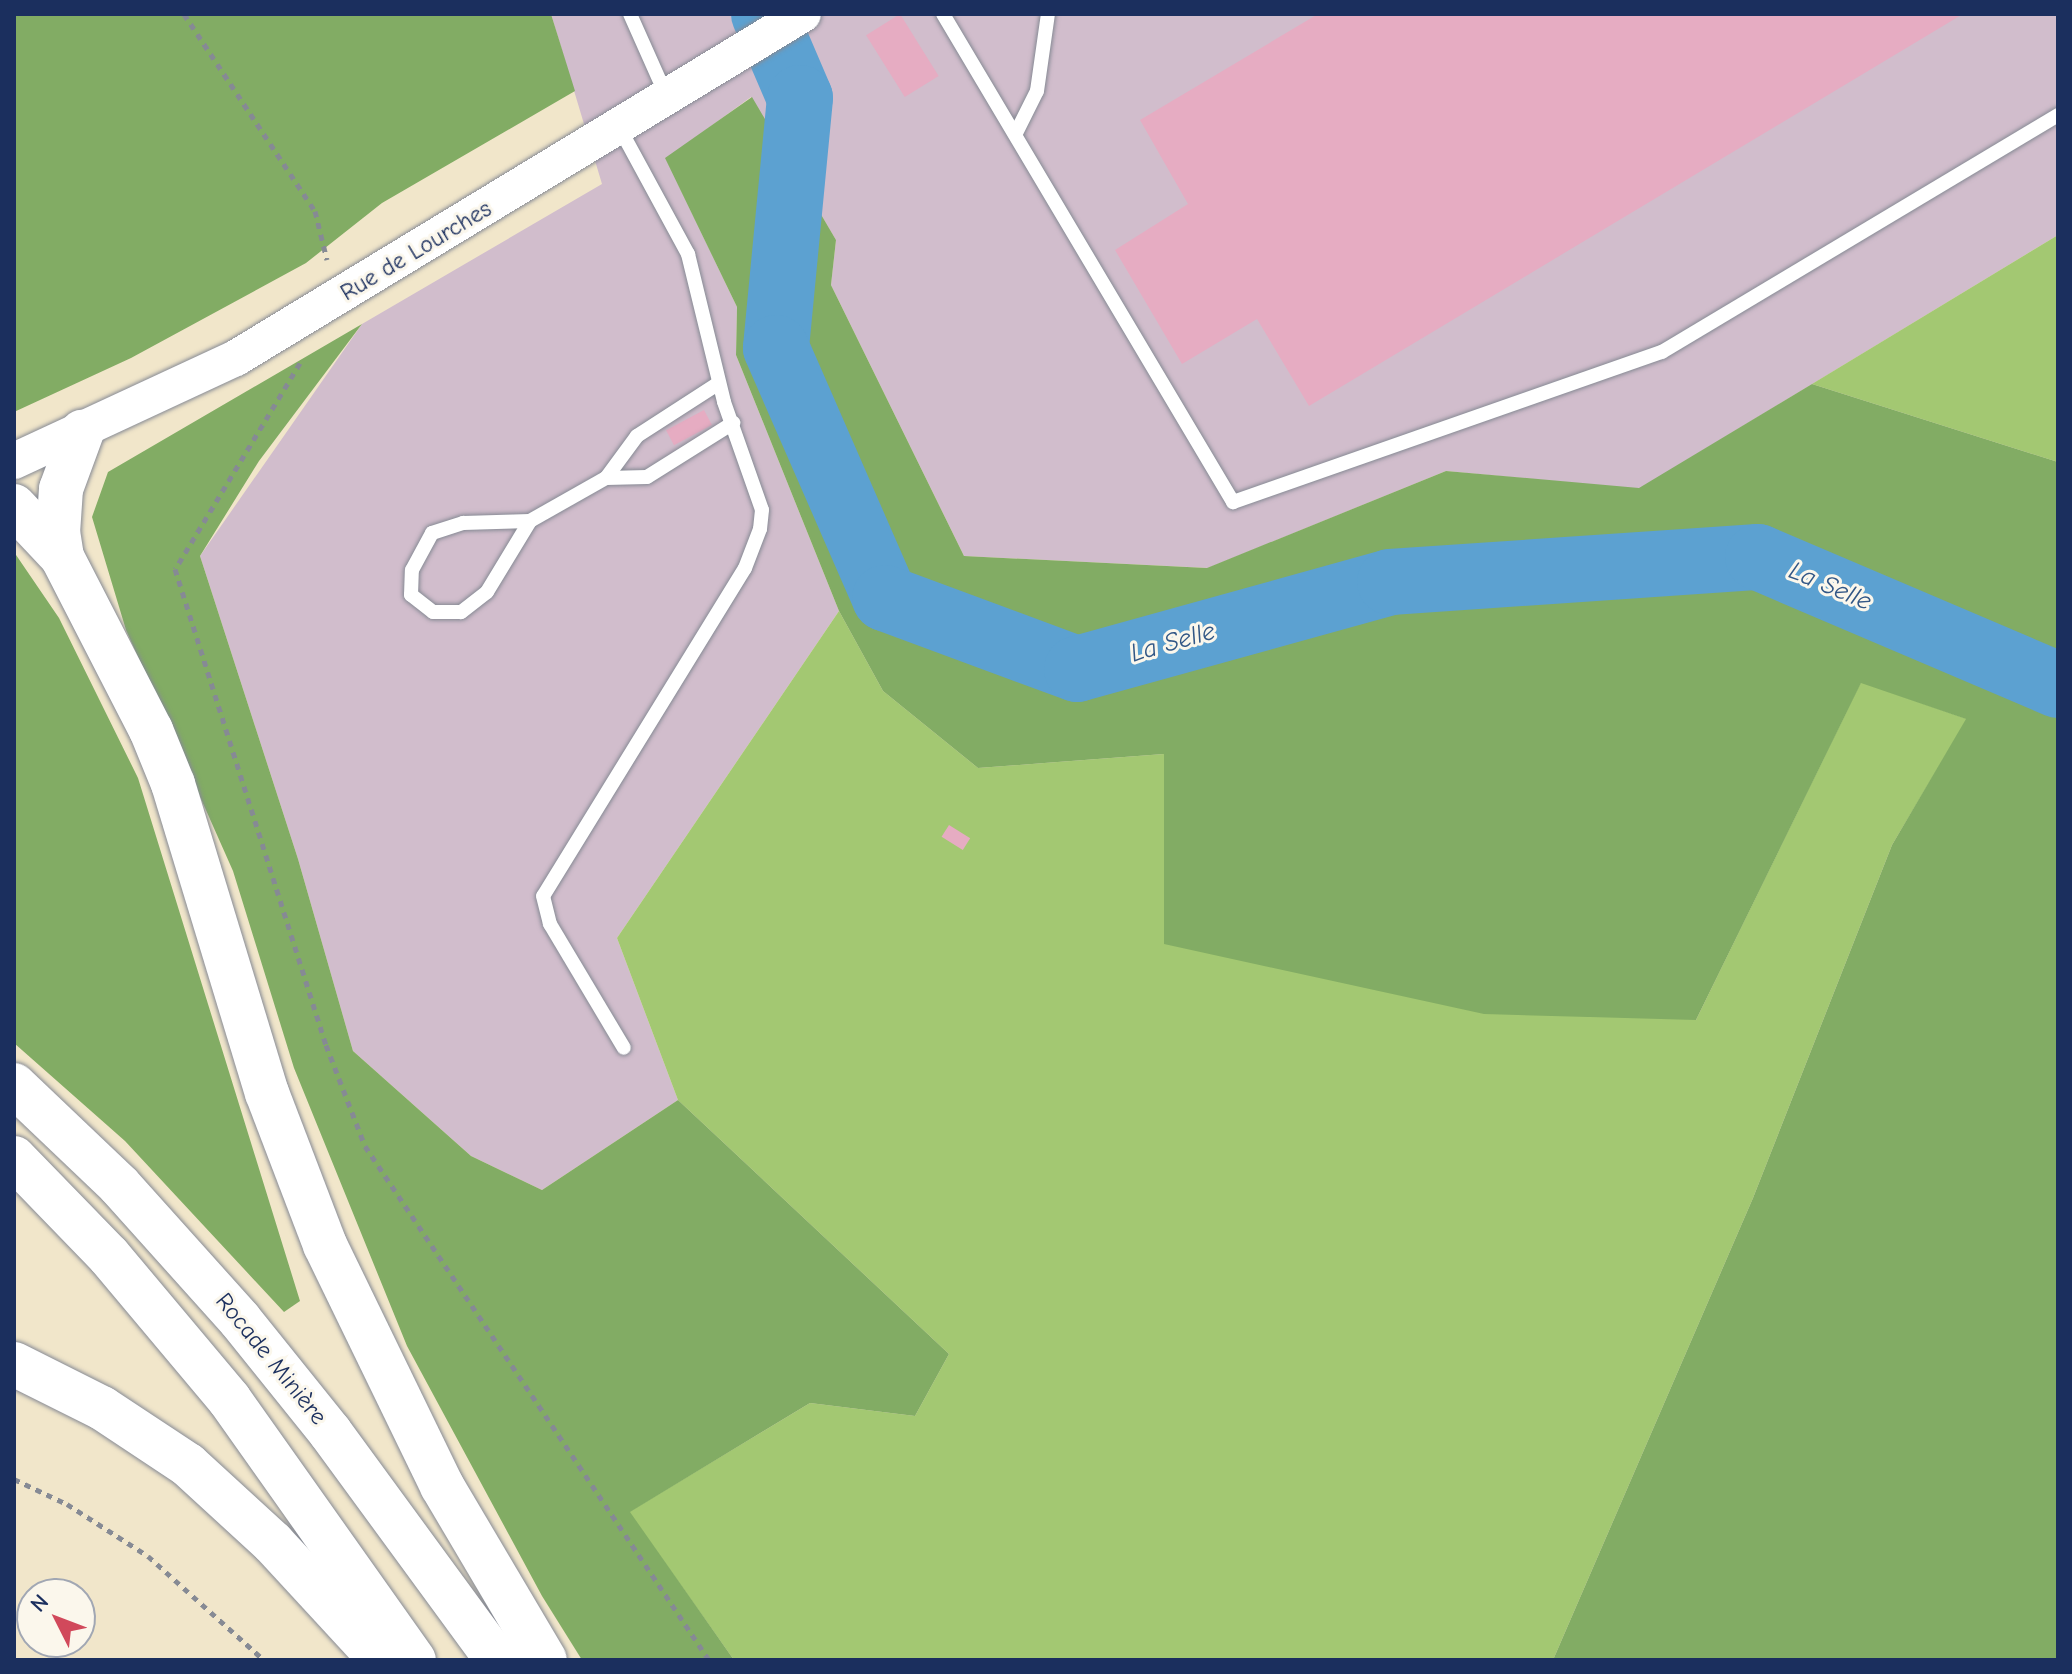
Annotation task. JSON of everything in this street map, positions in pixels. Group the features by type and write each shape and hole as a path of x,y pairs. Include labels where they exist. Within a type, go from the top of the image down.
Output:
{"highway":[{"path":"62,557 61,489 82,432"},
{"path":"14,506 62,557 136,699 173,784 267,1093 330,1257 442,1486 545,1660"},
{"name":"Rocade Minière","path":"14,1085 119,1185 232,1310 330,1432 497,1660"},
{"path":"14,1158 109,1256 229,1399 414,1660"},
{"path":"14,1364 102,1408 188,1465 273,1543 381,1660"}],"street":[{"name":"Rue de Lourches","path":"14,461 204,376 337,299 803,14"}],"lane":[{"path":"630,14 667,98"},
{"path":"943,14 1233,502 1662,352 2058,115"},
{"path":"1016,133 1037,91 1048,14"},
{"path":"619,127 688,254 719,383 762,510 754,549 543,896 550,924 624,1048"},
{"path":"530,521 487,592 461,612 433,612 411,595 412,570 432,533 463,523 530,521 606,478 637,436 719,383"},
{"path":"606,478 647,477 733,423"}],"path":[{"path":"184,14 315,211 337,299"},
{"path":"307,352 175,569 326,1045 365,1146 709,1660"},
{"path":"14,1479 67,1504 148,1556 264,1660"}],"shaded area":[{"path":"551,14 2058,14 2058,235 1639,489 1446,471 1208,568 964,556 831,285 836,240 751,97 666,159 737,307 736,355 839,611 617,938 678,1100 542,1190 471,1156 353,1051 298,859 200,556 362,324 602,184"}],"green space":[{"path":"14,14 551,14 575,91 382,203 306,263 131,358 14,412"},
{"path":"752,97 836,240 831,285 964,556 1207,568 1446,471 1639,488 1812,384 2058,462 2058,1660 1553,1660 1753,1198 1892,845 1966,719 1861,683 1696,1020 1484,1014 1164,944 1164,754 978,768 883,691 839,611 736,355 737,307 665,158"},
{"path":"2058,235 2058,462 1812,384"},
{"path":"362,324 259,461 200,556 298,859 353,1051 471,1156 542,1190 678,1100 949,1354 915,1416 810,1403 630,1512 734,1660 582,1660 542,1596 407,1346 294,1068 233,871 126,630 92,517 108,472"},
{"path":"14,552 59,618 138,778 300,1301 284,1312 125,1141 14,1043"},
{"path":"839,611 883,691 978,768 1164,754 1696,1020 1861,682 1967,719 1892,845 1753,1198 1553,1660 734,1660 629,1512 810,1403 915,1416 949,1354 678,1100 617,938"}],"building":[{"path":"900,14 939,76 905,97 866,35"},
{"path":"1318,14 1963,14 1309,406 1257,319 1182,364 1115,250 1188,204 1140,120"},
{"path":"704,410 712,425 674,445 666,430"},
{"path":"949,825 970,838 963,850 942,837"}],"waterway":[{"name":"La Selle","path":"764,14 800,98 776,348 885,598 1077,669 1390,582 1758,557 2058,685"}]}
